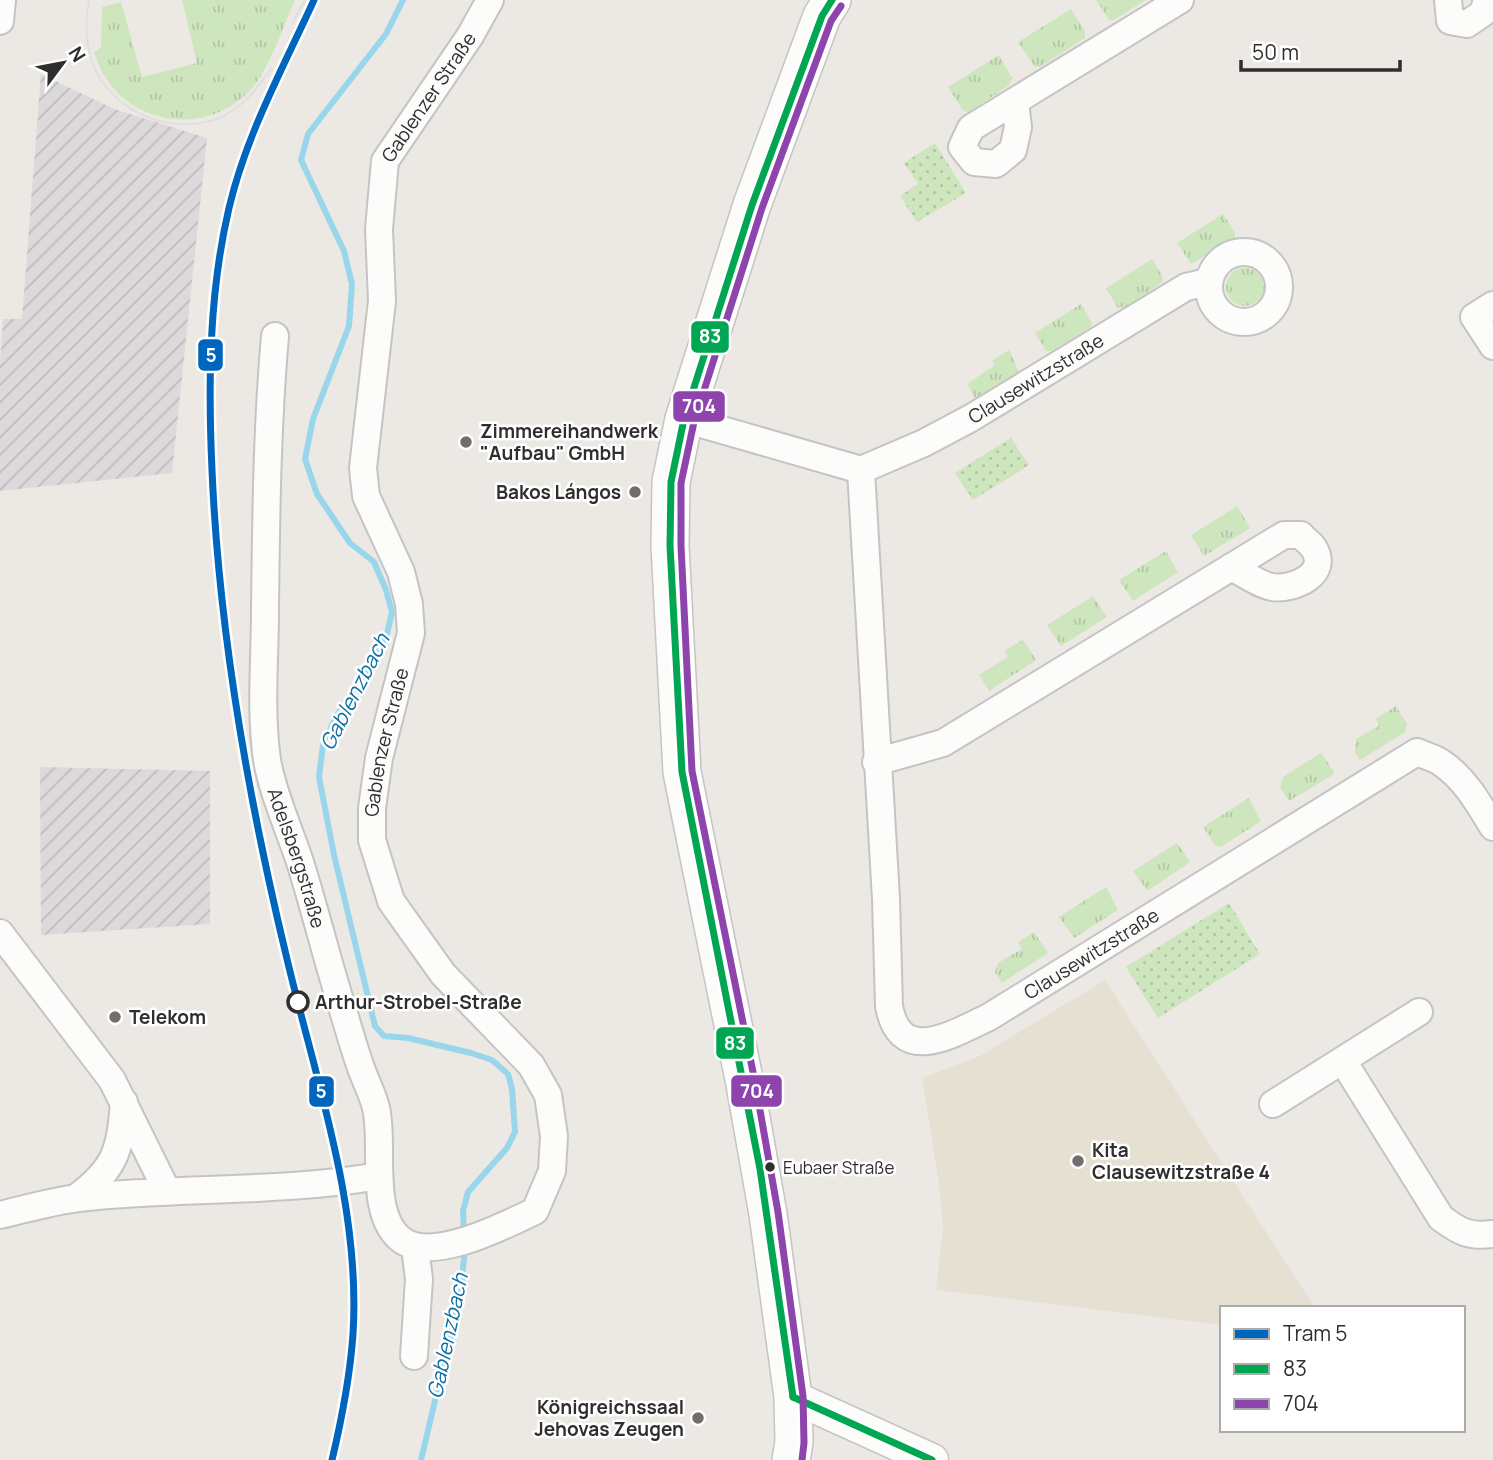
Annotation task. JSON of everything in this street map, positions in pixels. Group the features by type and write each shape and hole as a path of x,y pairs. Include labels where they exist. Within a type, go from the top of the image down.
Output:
{"main road":[{"path":"790,1460 794,1442 793,1396 760,1169 681,772 670,546 671,482 684,419 752,205 822,16 832,0"}],"street":[{"path":"0,21 2,0"},
{"name":"Gablenzer Straße","path":"415,1247 480,1237 535,1211 552,1171 554,1136 548,1095 531,1065 443,974 391,901 372,840 372,808 379,758 411,633 409,604 401,572 366,496 363,468 366,422 382,301 379,229 385,161 470,36 490,0"},
{"path":"1015,102 1180,0"},
{"path":"1448,0 1450,21 1467,24 1483,13 1487,0"},
{"name":"Clausewitzstraße","path":"1208,282 1186,287 971,418 924,443 861,470 892,1023 903,1036 915,1042 944,1038 989,1017 1417,752 1442,763 1458,777 1473,794 1493,827"},
{"path":"1493,305 1474,317 1493,346"},
{"name":"Adelsbergstraße","path":"275,336 265,549 264,728 268,763 320,927 340,1002 376,1104 380,1125 379,1176 389,1223 401,1240 415,1247"},
{"path":"684,419 861,470"},
{"path":"876,762 943,743 1231,567"},
{"path":"0,933 112,1080 167,1191"},
{"path":"1273,1104 1419,1012"},
{"path":"1343,1061 1441,1218 1458,1230 1475,1236 1493,1234"},
{"path":"76,1198 106,1172 116,1154 124,1101"},
{"path":"0,1215 76,1198 324,1184 379,1176"},
{"path":"414,1356 419,1279 415,1247"},
{"path":"793,1396 932,1460"}],"shaded area":[{"path":"41,74 114,109 207,138 172,473 0,491 0,363 3,319 22,319"},
{"path":"40,767 210,771 210,924 41,935"},
{"name":"Kita Clausewitzstraße 4","path":"1105,980 1314,1306 1220,1306 1220,1325 936,1290 943,1228 939,1183 922,1078 980,1056"}],"green space":[{"path":"182,0 295,0 268,64 256,83 240,100 221,111 200,118 158,116 138,108 120,95 103,74 94,53 101,47 102,7 121,2 142,77 197,63"},
{"path":"1096,0 1146,0 1114,20 1109,20"},
{"path":"1071,9 1085,32 1085,38 1040,67 1035,67 1018,42"},
{"path":"999,55 1012,78 1008,86 969,112 963,111 948,87"},
{"path":"935,143 966,193 917,222 900,196 918,184 904,163"},
{"path":"1223,214 1235,233 1235,238 1191,264 1177,243"},
{"path":"1152,259 1163,282 1125,307 1118,308 1106,288"},
{"path":"1245,268 1259,273 1264,287 1259,301 1245,306 1231,301 1226,287 1231,273"},
{"path":"1081,304 1092,324 1091,327 1052,351 1046,351 1035,333"},
{"path":"1009,350 1019,372 975,398 967,384 995,365 992,361"},
{"path":"1011,438 1029,465 973,500 955,473"},
{"path":"1237,506 1250,528 1204,556 1191,535"},
{"path":"1166,551 1178,572 1133,601 1119,580"},
{"path":"1093,596 1107,617 1061,646 1047,625"},
{"path":"1023,640 1036,660 989,691 979,675 1008,657 1004,651"},
{"path":"1396,706 1407,724 1405,732 1360,760 1355,752 1356,739 1379,726 1376,719"},
{"path":"1321,753 1334,772 1333,775 1289,801 1280,787 1283,777"},
{"path":"1249,798 1261,821 1221,847 1216,846 1203,827"},
{"path":"1177,843 1190,862 1149,890 1146,889 1133,871"},
{"path":"1106,887 1118,910 1074,938 1059,917"},
{"path":"1229,903 1260,954 1158,1018 1126,967"},
{"path":"1034,932 1048,953 1002,983 995,972 998,963 1022,949 1018,942"}],"waterway":[{"name":"Gablenzbach","path":"403,0 386,34 308,134 301,160 344,251 352,284 349,326 313,419 305,459 317,494 350,543 374,562 392,612 387,634 336,717 323,745 319,777 334,855 375,1026 384,1036 408,1038 492,1060 508,1074 512,1089 515,1132 507,1148 468,1192 463,1211 464,1232"},
{"name":"Gablenzbach","path":"421,1460 461,1291 465,1247"}],"tram line":[{"path":"89,0 86,24 88,48 102,82 116,98 152,119 193,124 213,120 244,102 272,68"},
{"path":"293,22 305,0"},
{"name":"5","path":"314,0 255,128 229,208 217,273 211,338 210,404 221,593 248,777 287,959 334,1145 350,1239 354,1286 353,1334 345,1397 332,1460"}],"transit line":[{"name":"83","path":"793,1397 760,1169 682,772 670,546 671,482 684,419 752,205 822,16 832,0"},
{"name":"704","path":"802,1460 803,1396 778,1212 755,1082 692,771 681,546 681,483 694,422 762,208 831,21 841,6"},
{"name":"83","path":"793,1397 932,1460"}],"place":[{"name":"Zimmereihandwerk \"Aufbau\" GmbH","path":"466,442"},
{"name":"Bakos Lángos","path":"635,492"},
{"name":"Arthur-Strobel-Straße","path":"298,1002"},
{"name":"Telekom","path":"115,1017"},
{"name":"Kita Clausewitzstraße 4","path":"1078,1161"},
{"name":"Eubaer Straße","path":"770,1167"},
{"name":"Königreichssaal Jehovas Zeugen","path":"698,1418"}]}
